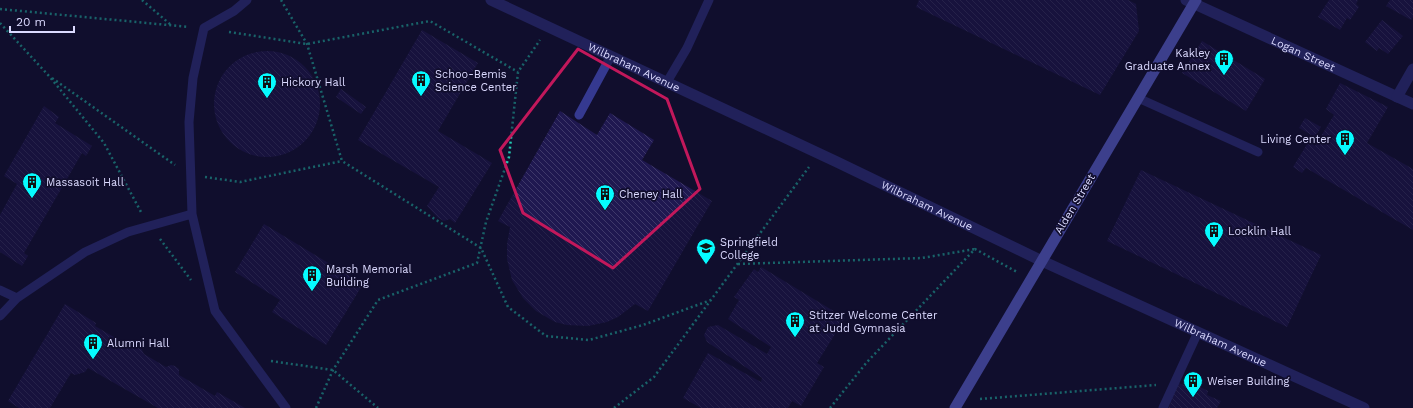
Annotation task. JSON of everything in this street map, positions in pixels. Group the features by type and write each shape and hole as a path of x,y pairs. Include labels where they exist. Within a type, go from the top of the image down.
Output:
{"main road":[{"name":"Alden Street","path":"957,404 1138,98 1192,1"}],"street":[{"name":"Wilbraham Avenue","path":"491,0 667,82 1042,261 1364,408"},
{"name":"Logan Street","path":"1192,1 1413,104"},
{"path":"1397,97 1413,69"}],"lane":[{"path":"247,0 234,11 204,28 193,78 189,122 192,214 214,311 286,408"},
{"path":"667,82 687,48 709,0"},
{"path":"579,115 611,56"},
{"path":"1138,98 1258,152"},
{"path":"0,316 17,298 85,252 108,240 149,225 192,214"},
{"path":"0,290 17,298"},
{"path":"1163,408 1198,332"}],"path":[{"path":"142,0 171,25"},
{"path":"281,0 307,44 342,162 481,248 508,307 546,336 589,340 643,325 712,300"},
{"path":"0,9 204,28 307,44 430,21 518,72"},
{"path":"0,23 49,76 104,142 149,225 196,286"},
{"path":"316,408 333,370 378,300 477,263 486,222 509,157 518,72 548,27"},
{"path":"614,408 654,377 819,154"},
{"path":"738,264 922,258 975,249 1031,279"},
{"path":"830,408 867,362 975,249"},
{"path":"250,358 333,370 378,408"},
{"path":"957,404 1174,383"}],"highlighted area":[{"path":"578,49 667,99 700,189 613,268 523,213 500,150"}],"building":[{"path":"919,0 1128,0 1136,4 1139,31 1100,95 916,7"},
{"path":"1329,0 1358,0 1356,4 1359,7 1350,20 1347,18 1340,30 1318,17"},
{"path":"1390,0 1413,0 1413,17 1411,20 1386,6"},
{"path":"1382,20 1403,36 1388,54 1379,48 1377,51 1365,42"},
{"name":"Schoo-Bemis Science Center","path":"422,30 478,63 438,131 492,163 455,223 450,219 444,221 438,218 427,206 439,187 358,140"},
{"name":"Kakley Graduate Annex","path":"1202,41 1265,79 1246,111 1182,73"},
{"name":"Hickory Hall","path":"267,51 287,55 305,66 316,84 320,104 316,124 305,142 287,153 267,157 247,153 229,142 218,124 214,104 218,84 229,66 247,55"},
{"name":"Living Center","path":"1340,83 1388,107 1367,143 1413,169 1413,230 1306,168 1302,173 1293,167 1309,141 1315,146 1334,115 1326,109"},
{"path":"341,89 366,107 361,114 336,97"},
{"name":"Massasoit Hall","path":"44,106 59,117 55,123 92,146 86,156 82,153 24,253 28,256 22,266 0,252 0,215 17,184 4,176"},
{"name":"Cheney Hall","path":"560,111 597,135 610,113 654,140 642,160 712,201 648,311 635,304 618,317 607,322 588,326 567,325 555,322 536,311 523,298 512,280 507,259 507,244 510,227 498,221"},
{"path":"1305,118 1321,127 1315,137 1299,128"},
{"name":"Locklin Hall","path":"1141,170 1321,255 1287,327 1107,241"},
{"name":"Marsh Memorial Building","path":"264,224 363,284 326,345 272,312 280,300 235,272"},
{"name":"Stitzer Welcome Center at Judd Gymnasia","path":"761,267 845,318 817,363 824,367 801,406 792,401 788,408 701,408 683,398 708,353 761,382 762,378 707,342 704,335 708,327 718,325 767,354 771,347 728,319 739,300 734,297 754,269 758,272"},
{"name":"Alumni Hall","path":"65,304 96,323 95,326 131,347 135,345 140,346 144,354 166,367 171,365 175,366 179,369 179,375 215,396 217,392 245,408 158,408 88,368 85,372 75,375 71,373 50,408 19,408 8,401"},
{"name":"Weiser Building","path":"1179,383 1194,390 1196,385 1208,391 1207,395 1221,401 1217,408 1168,408"}],"place":[{"name":"Kakley Graduate Annex","path":"1224,76"},
{"name":"Schoo-Bemis Science Center","path":"421,97"},
{"name":"Hickory Hall","path":"267,99"},
{"name":"Living Center","path":"1345,156"},
{"name":"Massasoit Hall","path":"32,199"},
{"name":"Cheney Hall","path":"605,211"},
{"name":"Locklin Hall","path":"1214,248"},
{"name":"Springfield College","path":"706,265"},
{"name":"Marsh Memorial Building","path":"312,292"},
{"name":"Stitzer Welcome Center at Judd Gymnasia","path":"795,338"},
{"name":"Alumni Hall","path":"93,360"},
{"name":"Weiser Building","path":"1193,398"}]}
